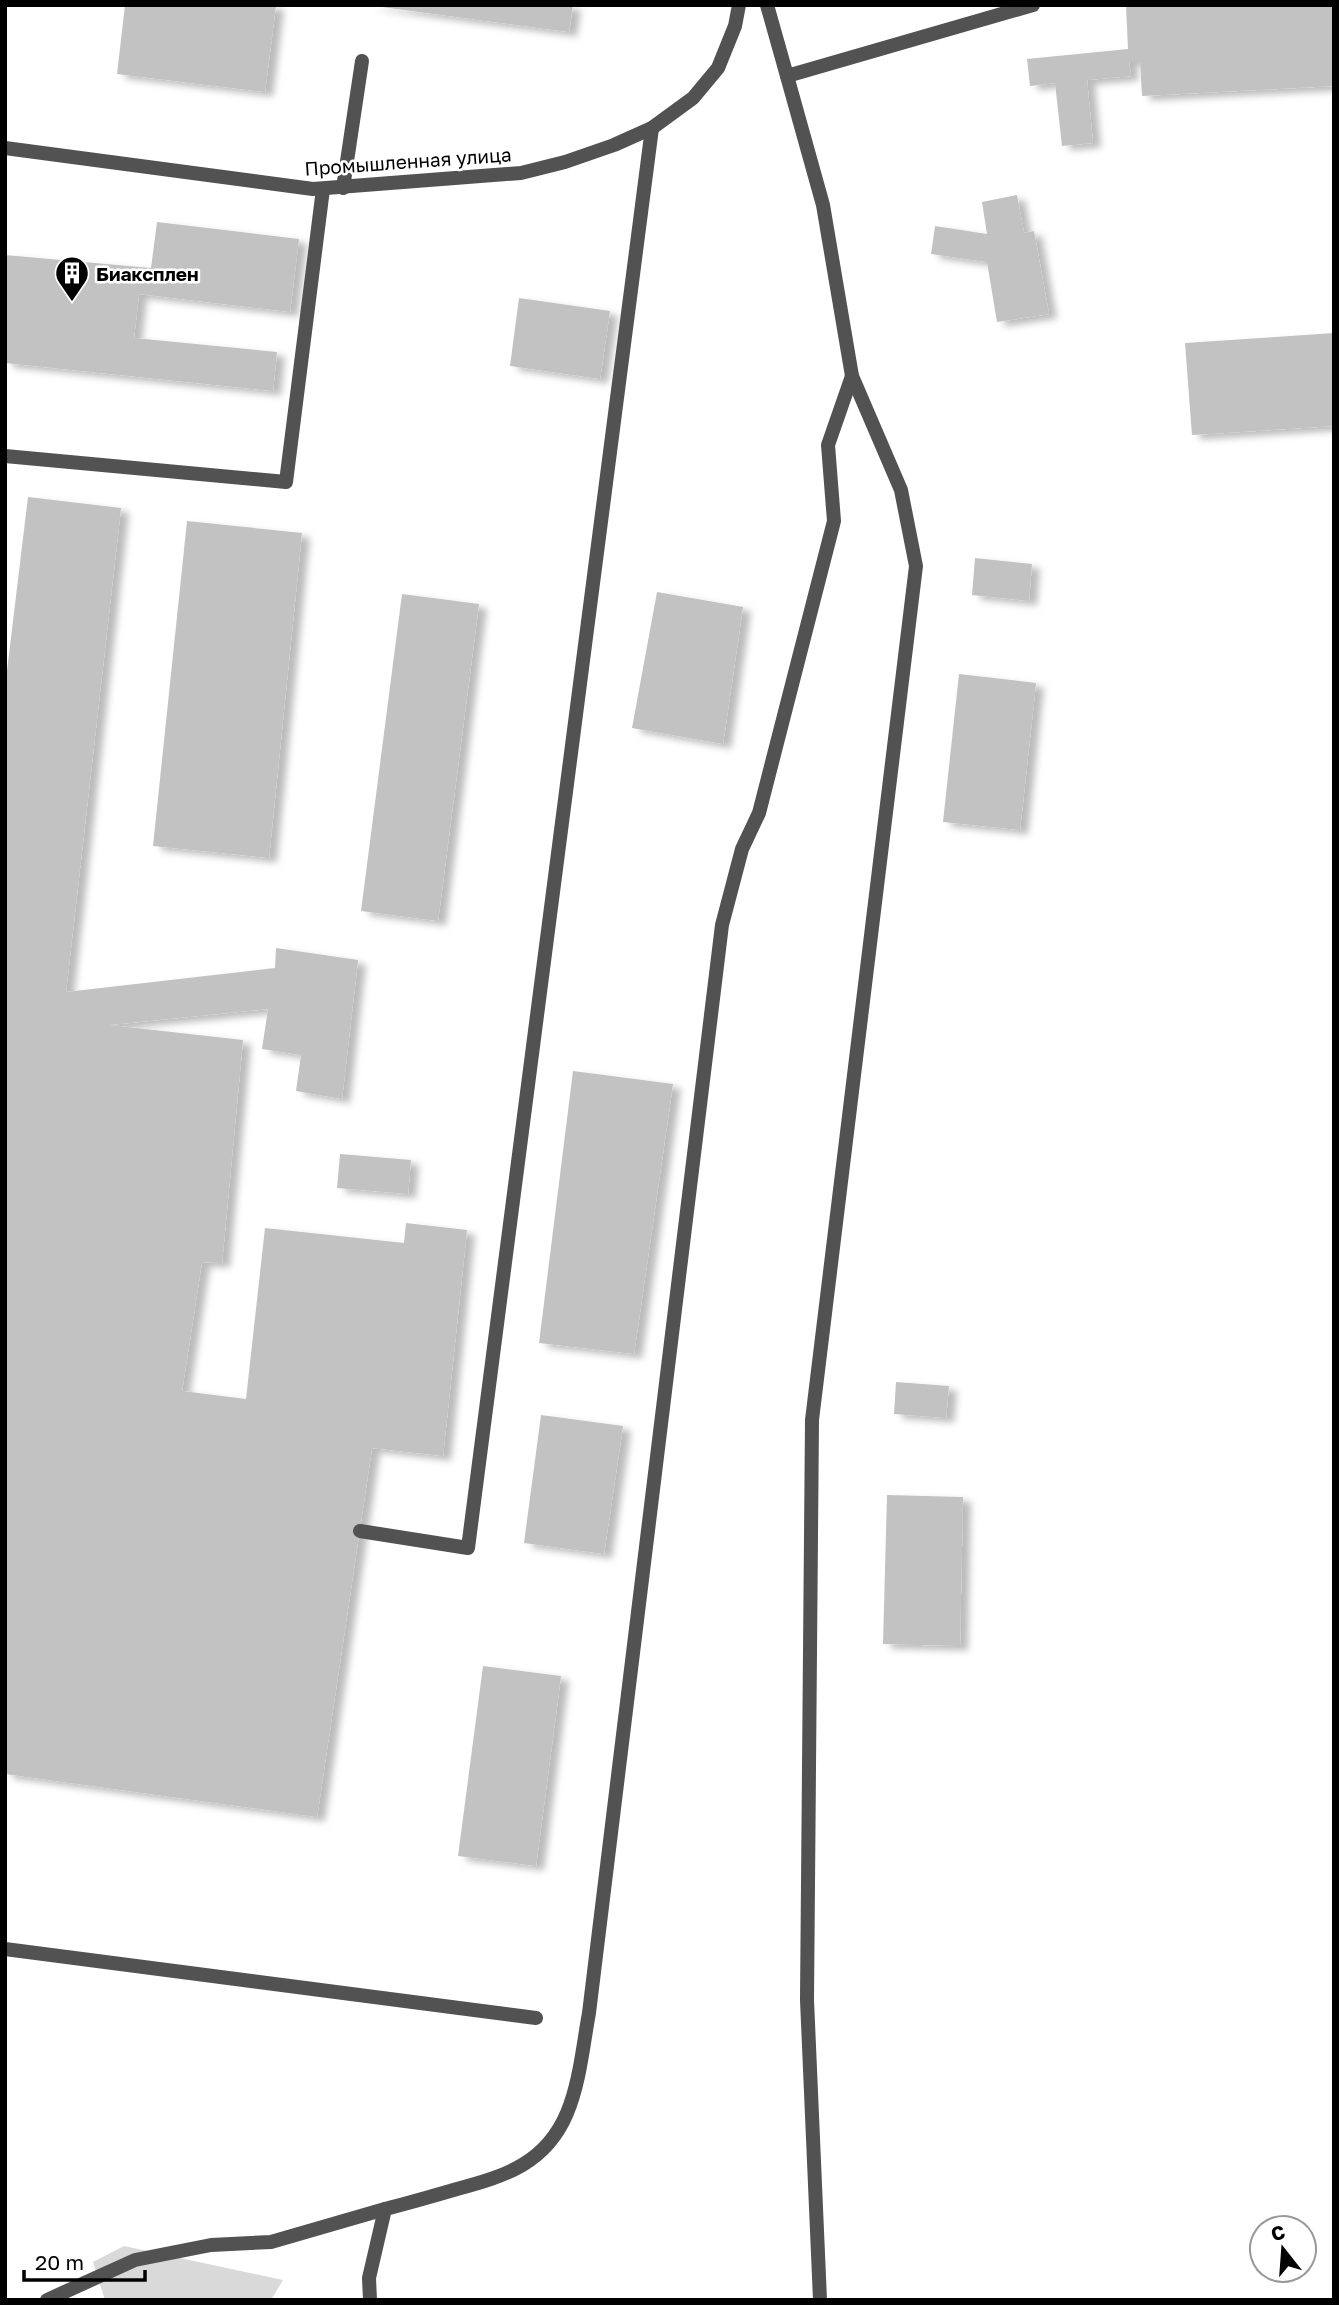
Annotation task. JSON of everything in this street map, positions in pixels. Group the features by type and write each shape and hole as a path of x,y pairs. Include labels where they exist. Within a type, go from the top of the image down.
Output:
{"street":[{"name":"Промышленная улица","path":"5,148 313,189 521,173 614,145 652,128 693,98 718,68 739,5"},
{"path":"768,5 823,205 852,376 901,490 916,566 812,1420 807,2000 820,2300"},
{"path":"786,76 1033,5"},
{"path":"343,188 362,61"},
{"path":"360,1531 468,1548 652,128"},
{"path":"5,456 286,482 323,189"},
{"path":"47,2300 135,2259 211,2245 271,2242 515,2171 532,2160 553,2138 567,2112 589,2013 723,925 742,849 759,813 834,521 828,445 852,376"},
{"path":"5,1949 536,2018"},
{"path":"370,2300 369,2278 385,2209"}],"shaded area":[{"path":"124,2246 283,2280 271,2300 105,2300 93,2262"}],"building":[{"path":"125,5 276,5 265,92 117,74"},
{"path":"367,5 573,5 569,32"},
{"path":"1126,5 1334,5 1334,86 1142,96 1140,61 1129,61 1131,76 1087,80 1093,143 1062,146 1055,83 1030,86 1027,59 1128,49"},
{"path":"1017,195 1024,233 1034,231 1049,314 997,322 987,262 931,254 935,226 987,234 982,202"},
{"name":"Биаксплен","path":"157,222 299,239 290,312 139,294 134,338 277,352 273,391 5,363 5,255 151,268"},
{"path":"519,298 610,311 600,379 510,366"},
{"path":"1334,333 1334,426 1192,435 1185,343"},
{"path":"28,497 121,508 66,992 275,968 276,948 358,960 342,1099 296,1091 301,1055 262,1049 268,1009 109,1025 243,1040 222,1263 202,1262 182,1391 246,1399 265,1228 404,1243 406,1223 467,1230 443,1456 372,1448 317,1817 5,1774 5,687"},
{"path":"187,521 302,533 269,858 153,846"},
{"path":"975,558 1032,564 1029,601 972,595"},
{"path":"657,592 743,607 723,744 632,728"},
{"path":"402,594 479,604 438,921 361,911"},
{"path":"959,674 1036,683 1020,830 943,822"},
{"path":"573,1071 673,1084 634,1354 539,1343"},
{"path":"340,1154 411,1160 408,1194 337,1188"},
{"path":"896,1382 949,1386 946,1418 894,1414"},
{"path":"541,1415 623,1426 604,1554 524,1543"},
{"path":"887,1495 963,1497 960,1646 883,1644"},
{"path":"483,1666 561,1676 536,1866 458,1856"}],"place":[{"name":"Биаксплен","path":"72,303"}]}
